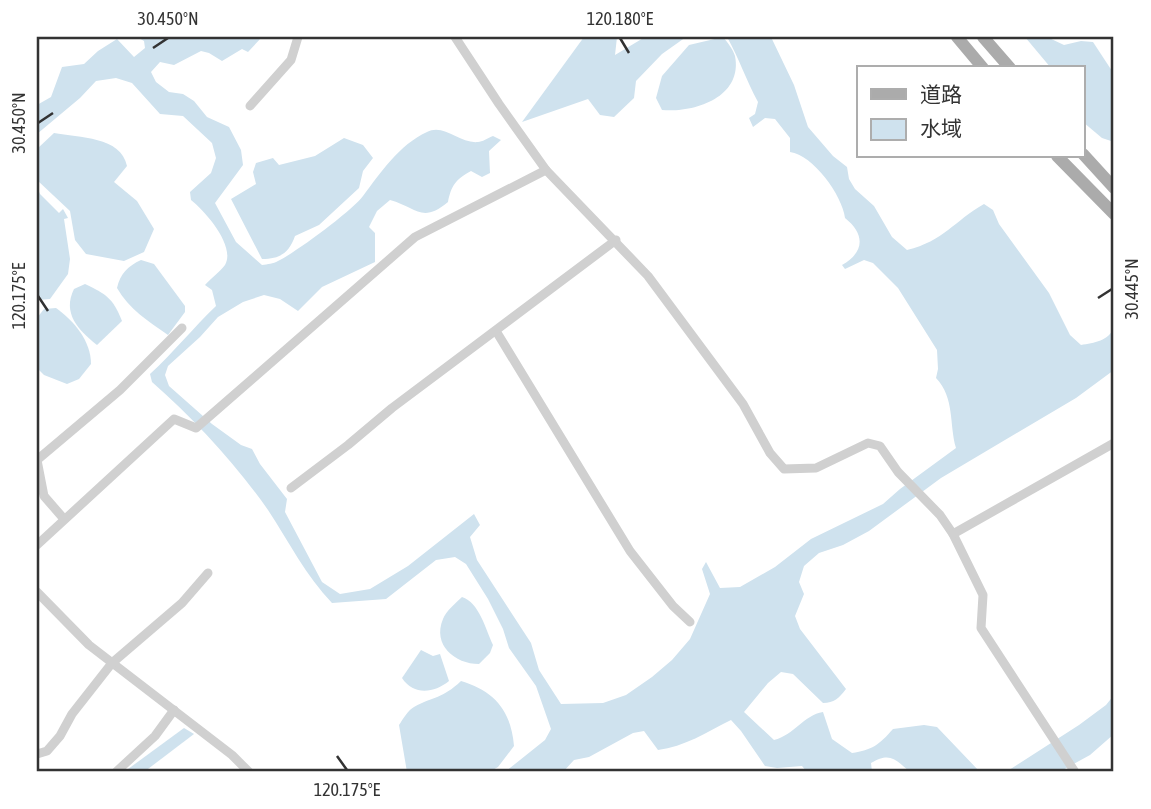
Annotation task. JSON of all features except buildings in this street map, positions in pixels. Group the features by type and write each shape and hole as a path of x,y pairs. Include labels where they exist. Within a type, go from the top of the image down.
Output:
{"main road":[{"path":"957,37 981,66"},
{"path":"983,37 1008,66"},
{"path":"1084,155 1114,188"},
{"path":"1059,158 1114,214"}],"street":[{"path":"250,106 291,60 298,37"},
{"path":"455,37 546,170 648,276 743,404 770,453 784,469 816,468 869,443 880,446 898,472 940,515 953,534 983,595 981,628 1075,772"},
{"path":"37,545 174,419 196,428 415,237 546,170"},
{"path":"291,488 392,408 616,240"},
{"path":"64,519 44,496 37,460 120,390 182,328"},
{"path":"496,331 630,551 673,606 690,622"},
{"path":"953,534 1114,443"},
{"path":"37,754 47,751 60,736 72,714 112,663 182,603 208,573"},
{"path":"37,592 89,645 233,755 249,772"},
{"path":"116,772 155,736 174,710"}],"water":[{"path":"137,37 262,37 248,52 242,49 222,61 201,51 174,65 160,62 151,72 156,82 169,92 183,94 194,101 207,117 229,127 241,150 243,165 215,203 236,242 262,265 274,263 286,256 336,221 363,196 399,152 417,137 440,130 471,142 480,142 493,136 501,140 489,151 490,173 482,177 471,171 462,177 453,187 448,202 439,209 419,212 390,200 377,211 369,227 375,233 375,262 322,287 298,311 280,299 264,295 243,302 218,317 168,366 165,375 169,386 212,424 241,445 252,449 287,499 285,512 322,582 340,594 370,589 408,566 474,514 480,525 470,537 477,560 531,643 539,670 561,704 603,703 626,695 672,660 690,639 710,594 702,569 706,562 720,588 740,587 775,567 811,539 883,504 956,448 949,403 936,378 937,350 898,288 873,263 864,260 845,269 842,265 850,260 858,249 860,243 856,230 845,218 838,198 817,168 808,160 790,152 790,138 775,119 765,118 753,127 749,118 755,114 758,102 727,37 771,37 794,85 808,127 833,156 847,167 849,179 855,189 874,206 892,237 907,250 940,236 984,204 993,210 999,224 1049,293 1070,335 1081,345 1105,338 1114,327 1114,370 1076,398 941,478 869,531 843,545 819,553 804,566 799,582 804,594 795,616 800,629 846,689 836,699 823,703 793,674 781,672 744,712 774,740 810,717 823,712 832,739 852,753 875,746 893,729 924,725 937,727 980,772 910,772 892,758 871,763 872,772 807,772 802,766 765,766 731,720 677,746 658,750 644,731 633,733 589,757 574,760 563,772 505,772 545,740 551,729 536,686 509,648 488,599 466,564 455,557 436,560 386,599 332,603 306,570 268,510 242,476 184,411 152,382 150,374 216,306 212,290 205,285 225,265 226,248 211,220 191,200 190,192 211,173 216,158 212,143 183,116 160,114 132,83 116,78 96,81 37,134 37,105 51,97 62,67 84,64 117,39 134,57 145,48 144,41"},
{"path":"584,37 617,37 615,55 645,37 686,37 662,54 636,81 634,98 614,117 600,115 588,99 522,122"},
{"path":"723,37 734,53 736,70 732,82 724,92 702,105 688,109 662,110 656,98 662,76 689,45"},
{"path":"1025,37 1047,37 1064,45 1081,41 1093,42 1114,74 1114,142 1102,138 1084,123 1084,66 1049,66"},
{"path":"54,133 98,140 117,149 123,156 127,166 114,182 137,201 154,229 144,252 124,261 86,254 75,240 70,211 37,180 37,149"},
{"path":"344,138 363,145 373,158 363,171 359,188 319,225 295,236 283,254 262,259 231,199 256,184 253,172 256,163 273,158 279,165 315,156"},
{"path":"37,187 40,194 59,213 63,209 68,218 64,219 70,259 68,274 50,299 37,300"},
{"path":"141,260 154,264 185,306 185,312 168,335 146,320 117,288 125,271"},
{"path":"85,284 108,298 122,321 97,345 78,327 71,313 74,289"},
{"path":"56,308 80,332 90,356 91,364 79,379 67,384 44,375 37,368 37,318 44,309"},
{"path":"462,597 477,610 493,645 490,653 479,664 454,657 443,645 440,628 444,616"},
{"path":"421,650 433,656 440,654 449,681 424,691 407,684 402,678"},
{"path":"461,681 483,690 499,704 509,722 514,746 498,767 489,772 407,772 399,725 412,708 443,694"},
{"path":"1114,695 1114,734 1090,755 1059,772 1006,772 1079,725 1106,705"},
{"path":"184,728 194,734 144,772 124,772"}]}
